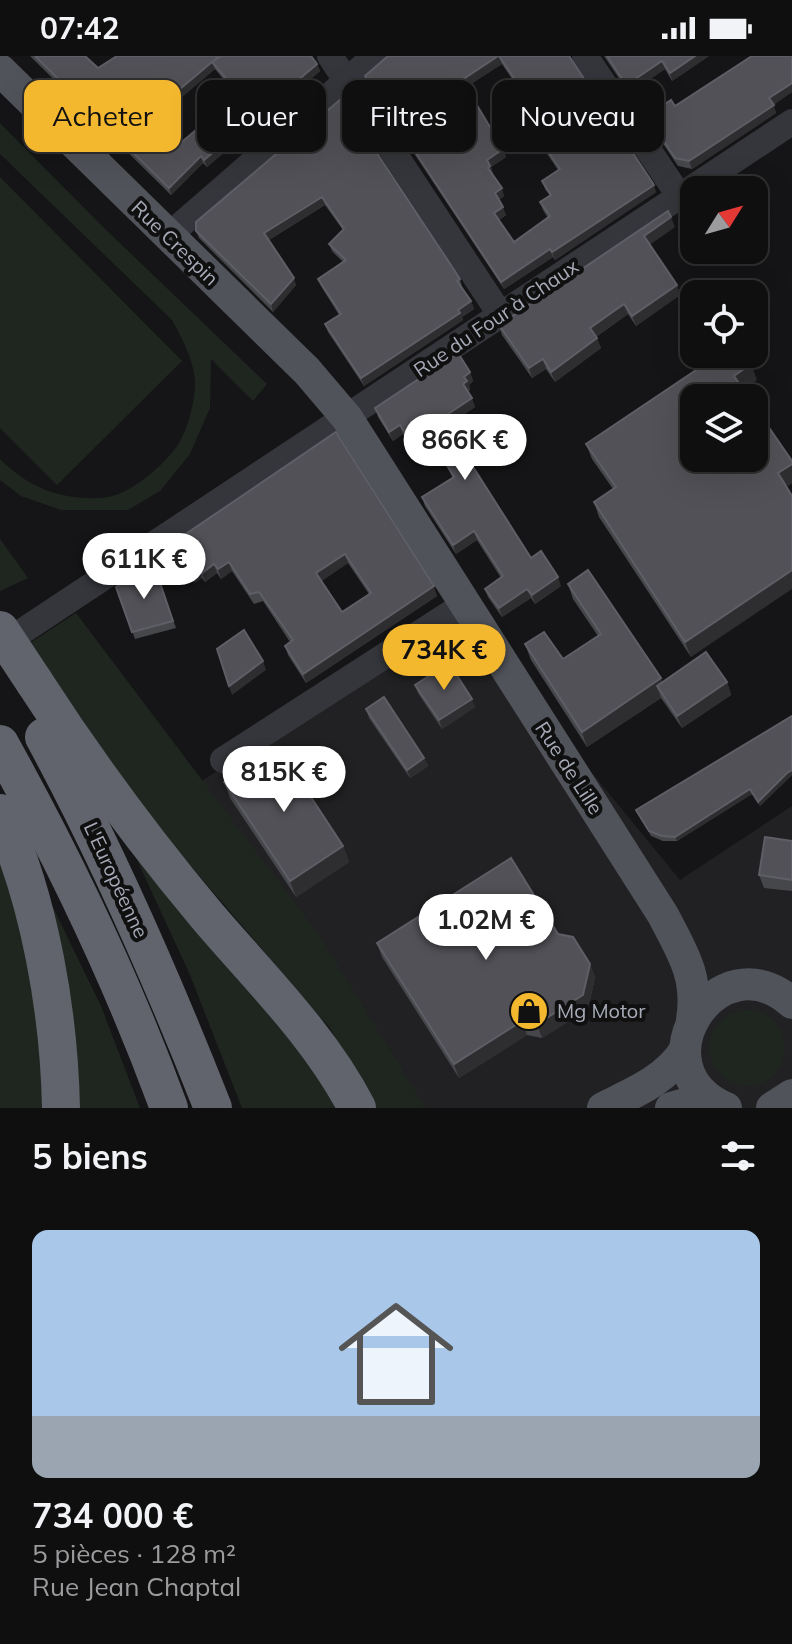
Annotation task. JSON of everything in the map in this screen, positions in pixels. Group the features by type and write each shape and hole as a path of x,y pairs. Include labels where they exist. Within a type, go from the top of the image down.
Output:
{"highway":[{"path":"0,630 18,679 72,740 127,817 323,1051 357,1108"},
{"name":"L'Européenne","path":"18,679 118,883 165,988 213,1108"},
{"name":"L'Européenne","path":"0,744 93,925 140,1031 169,1108"},
{"path":"0,813 24,880 44,958 57,1042 61,1108"}],"main road":[{"name":"Rue Crespin","path":"0,70 307,371 347,418"},
{"name":"Rue de Lille","path":"347,418 663,915 705,967 721,979 738,986"},
{"name":"Rue de Lille","path":"663,915 692,975 695,997 688,1035 688,1070 698,1088 724,1107"},
{"path":"603,1108 659,1078 672,1067 711,997 738,986 765,988 792,1003"},
{"path":"772,1108 792,1095"},
{"path":"671,1108 700,1100 724,1107"}],"street":[{"path":"330,56 346,80"},
{"path":"348,80 375,56"},
{"path":"585,56 680,197"},
{"path":"168,236 342,85"},
{"name":"Rue du Four à Chaux","path":"711,176 792,122"},
{"path":"394,152 500,314"},
{"name":"Rue du Four à Chaux","path":"0,646 680,197"},
{"path":"223,760 465,604"}],"shaded area":[{"path":"0,123 24,147 24,152 29,152 267,384 253,401 211,359 210,408 190,454 160,491 128,510 61,510 21,496 0,480 0,459 33,484 58,494 100,498 122,492 155,470 179,443 190,414 195,384 190,359 172,320 0,154"},
{"path":"0,177 182,361 57,485 0,428"},
{"path":"0,539 28,578 0,591"},
{"path":"76,613 319,935 426,1108 376,1108 330,1028 147,815 30,643"},
{"path":"464,617 680,880 792,806 792,1108 382,1108 330,1028 147,815"},
{"path":"120,823 314,1052 341,1108 242,1108 190,975"},
{"path":"28,856 101,1006 140,1108 0,1108 0,857"},
{"path":"740,1010 754,1010 768,1016 779,1027 785,1048 782,1063 774,1075 754,1086 740,1086 726,1080 715,1069 709,1055 709,1041 715,1027 726,1016"}],"building":[{"path":"35,56 85,56 98,68 117,56 219,56 181,88 181,80 59,80"},
{"path":"221,56 311,56 317,64 298,80 227,80 212,62"},
{"path":"388,56 498,56 462,80 368,80 365,76"},
{"path":"499,56 569,56 585,80 515,80"},
{"path":"607,56 695,56 670,73 662,61 634,80 623,80"},
{"path":"752,56 792,56 792,83 769,98 774,105 689,161 675,158 664,142 664,105 671,100 675,106"},
{"path":"341,99 342,152 376,152 453,268 460,279 457,281 471,301 458,310 460,313 361,378 325,324 341,314 318,279 346,260 329,244 344,229 322,197 264,233 294,278 271,304 196,231 196,222 279,152 326,152 326,112"},
{"path":"476,104 492,130 492,152 499,152 487,160 488,168 502,188 495,193 503,207 494,213 514,242 550,216 540,202 551,195 542,181 560,169 548,152 632,152 654,185 501,282 415,152 476,152"},
{"path":"197,129 197,152 213,152 204,160 201,156 169,188 132,152 181,152 181,143"},
{"path":"668,211 671,217 644,236 677,285 632,316 624,304 590,328 597,338 551,372 543,359 529,368 499,325"},
{"path":"458,353 470,372 464,377 467,381 463,384 472,398 442,418 531,558 541,551 558,577 532,595 527,589 499,608 485,589 503,576 474,531 453,545 422,497 454,477 422,421 405,433 400,425 389,432 375,408"},
{"path":"699,368 745,368 734,376 739,384 680,384 680,472 768,472 768,426 792,461 778,473 792,496 792,570 685,642 594,502 616,487 586,444"},
{"path":"336,432 434,586 303,674 285,646 293,640 259,592 250,594 229,562 218,569 214,564 202,573 199,569 192,573 180,538","holes":["345,554 371,593 342,612 316,573"]},
{"path":"155,568 173,621 132,632 116,587 134,574"},
{"path":"588,570 661,678 582,732 525,644 544,632 563,659 601,634 568,584"},
{"path":"244,630 263,661 229,686 217,649"},
{"path":"706,652 727,682 677,716 657,686"},
{"path":"449,663 472,699 439,720 415,685"},
{"path":"384,697 424,758 407,770 366,709"},
{"path":"792,716 792,770 758,802 750,789 675,837 649,831 636,810"},
{"path":"278,747 343,846 290,881 224,782"},
{"path":"765,837 792,841 792,880 759,875"},
{"path":"511,858 558,934 573,937 590,964 583,995 537,1024 522,1021 454,1064 377,943"}],"place":[{"name":"Mg Motor","path":"529,1011"}]}
